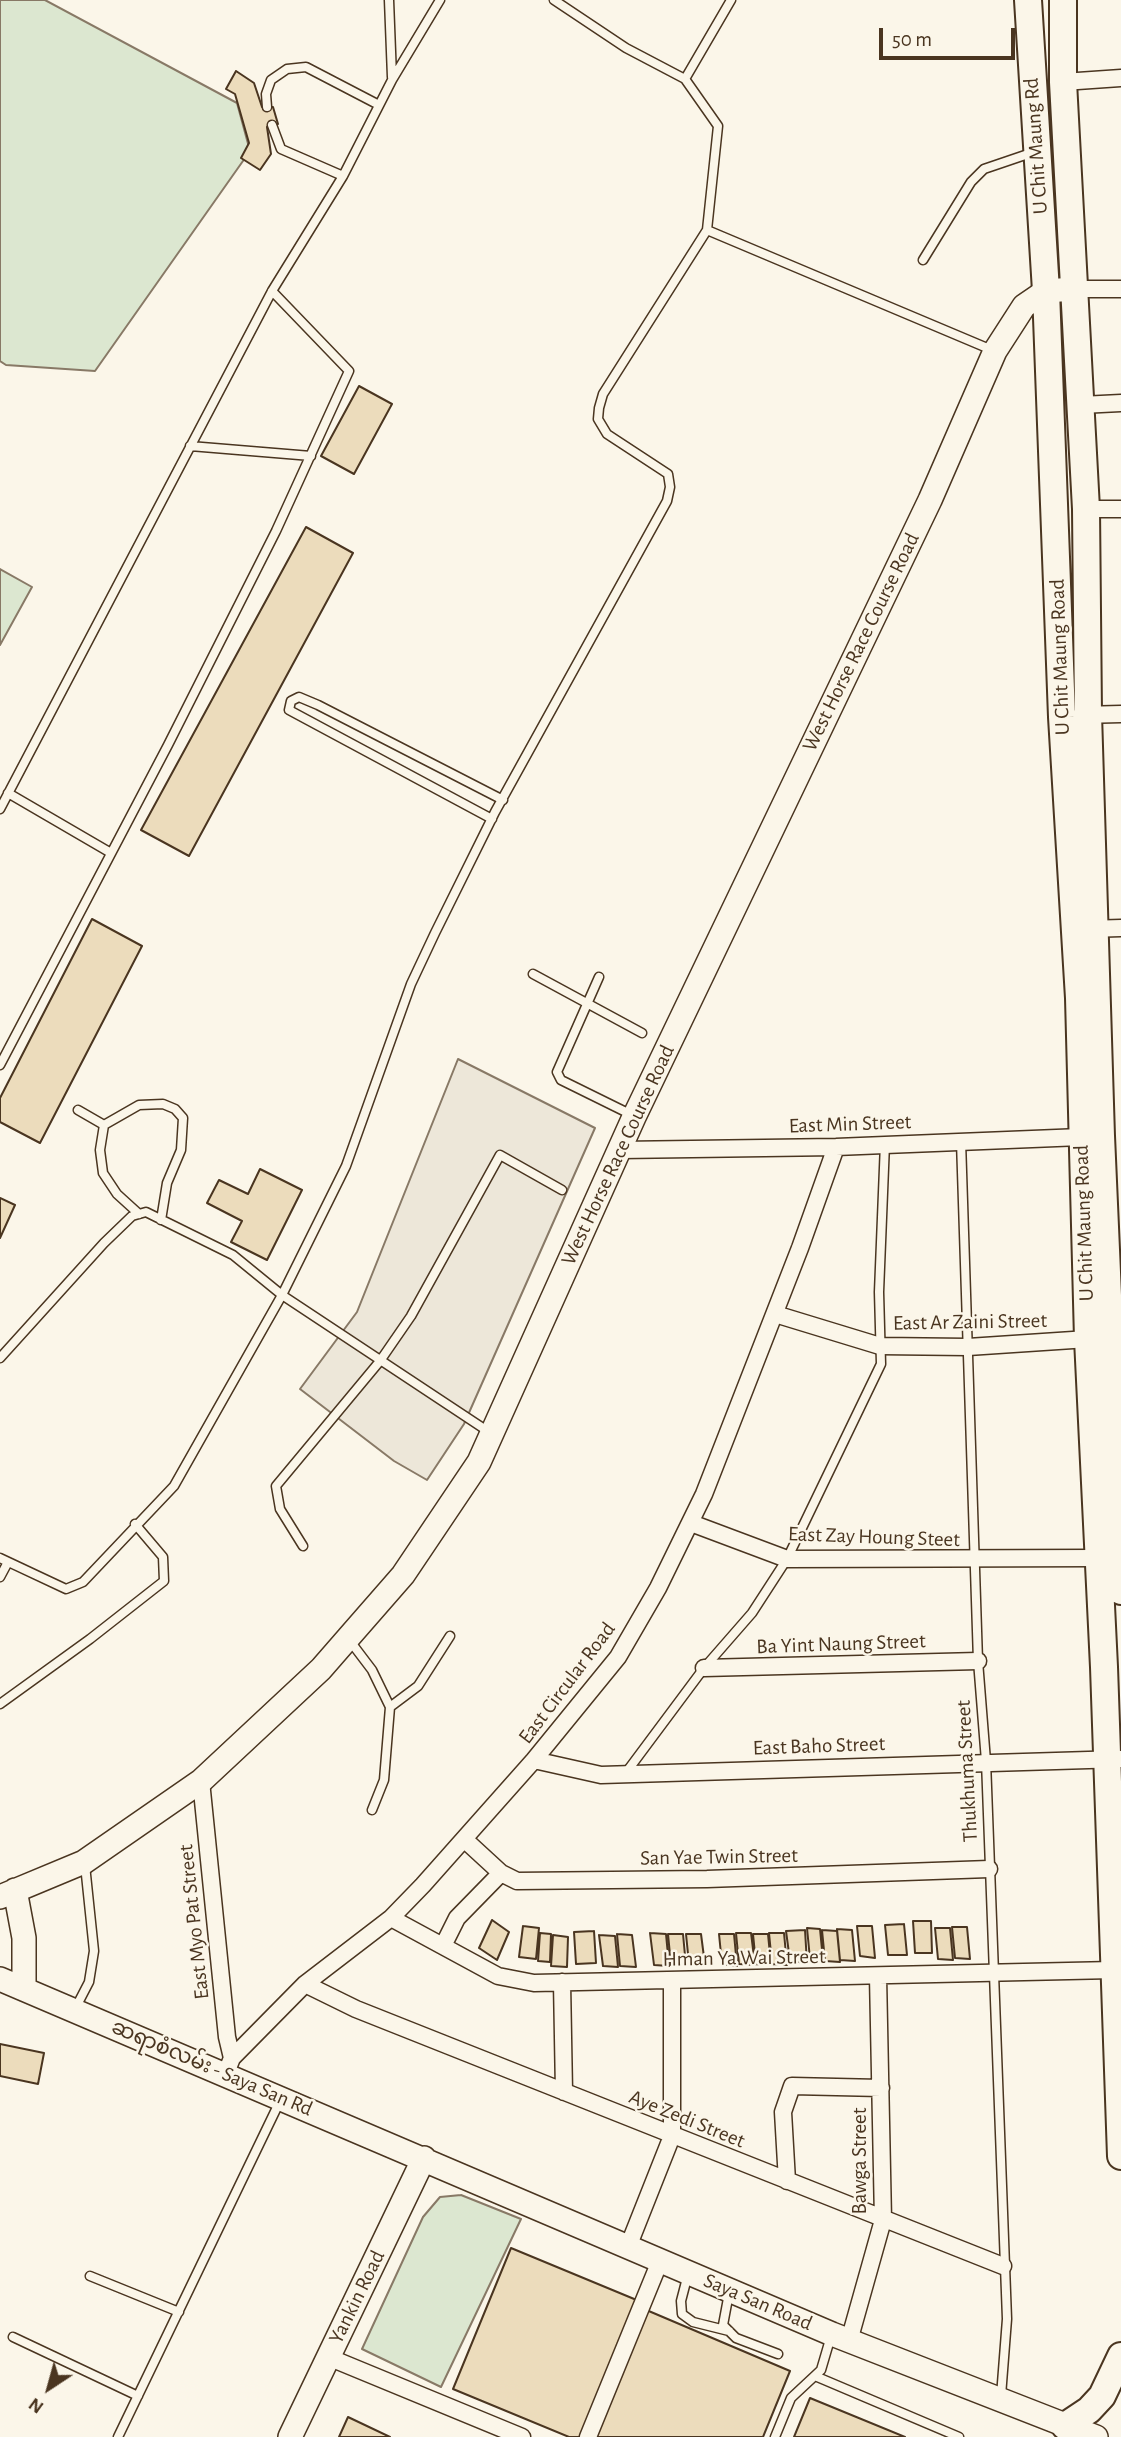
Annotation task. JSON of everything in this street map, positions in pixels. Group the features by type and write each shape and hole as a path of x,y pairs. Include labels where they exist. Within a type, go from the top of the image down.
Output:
{"main road":[{"name":"U Chit Maung Rd","path":"1028,0 1046,291"},
{"name":"U Chit Maung Road","path":"1063,0 1063,82 1086,509 1075,715"},
{"name":"U Chit Maung Road","path":"1046,291 1075,715 1085,929 1101,1136 1112,1556 1113,1970 1121,2156"},
{"name":"U Chit Maung Road","path":"1112,1556 1121,1591"},
{"path":"1073,2431 1102,2396 1121,2356"}],"street":[{"path":"1063,82 1121,78"},
{"path":"1046,291 1121,289"},
{"name":"West Horse Race Course Road","path":"8,1894 84,1862 201,1780 321,1669 403,1575 479,1462 634,1117 930,500 995,351 1024,306 1046,291"},
{"path":"1081,405 1121,403"},
{"path":"1086,509 1121,509"},
{"path":"1075,715 1121,714"},
{"path":"1085,929 1121,928"},
{"name":"East Min Street","path":"620,1150 836,1147 1101,1136"},
{"name":"East Circular Road","path":"229,2066 305,1984 391,1918 534,1760 618,1657 658,1588 691,1523 775,1314 836,1147"},
{"name":"East Ar Zaini Street","path":"775,1314 880,1346 968,1347 1106,1339"},
{"name":"East Zay Houng Steet","path":"691,1523 787,1559 977,1561 1112,1556"},
{"name":"Ba Yint Naung Street","path":"704,1668 978,1661"},
{"name":"East Baho Street","path":"534,1760 601,1775 1114,1759"},
{"name":"East Myo Pat Street","path":"201,1780 229,2066"},
{"name":"San Yae Twin Street","path":"464,1839 501,1873 517,1881 653,1880 989,1869"},
{"path":"443,1946 457,1917 501,1873"},
{"path":"8,1894 24,1938 24,1989"},
{"name":"Hman Ya Wai Street","path":"391,1918 499,1976 534,1983 1113,1970"},
{"name":"Bawga Street","path":"840,2337 883,2220 878,1976"},
{"name":"ဆရာစံလမ်း - Saya San Rd","path":"0,1979 74,2010 229,2066 282,2098 424,2158"},
{"path":"628,2247 673,2136 672,1980"},
{"path":"562,1982 564,2092"},
{"name":"Aye Zedi Street","path":"305,1984 356,2009 1003,2266"},
{"path":"787,2181 783,2112 792,2086 881,2088"},
{"name":"Saya San Road","path":"424,2158 840,2337 1000,2399 1073,2431 1096,2437"},
{"name":"Yankin Road","path":"290,2437 424,2158"},
{"path":"587,2437 660,2261"},
{"path":"328,2357 522,2437"}],"lane":[{"path":"389,0 392,79"},
{"path":"0,808 272,291 343,176 392,79 440,0"},
{"path":"0,1577 4,1560 66,1589 83,1582 135,1524 174,1486 282,1295 346,1166 411,984 492,819 667,501 670,487 668,474 607,434 598,419 599,408 603,394 707,230 718,125 685,79 626,47 554,0"},
{"path":"685,79 731,0"},
{"path":"267,107 271,80 286,69 306,67 379,105"},
{"path":"272,125 281,149 343,176"},
{"path":"923,260 971,182 984,169 1037,151"},
{"path":"707,230 995,351"},
{"path":"0,1065 252,579 349,371 272,291"},
{"path":"190,446 311,456"},
{"path":"492,819 289,709 291,701 299,697 318,705 503,800"},
{"path":"8,793 111,853"},
{"path":"533,974 642,1033"},
{"path":"599,976 557,1072 558,1076 634,1117"},
{"path":"104,1125 139,1105 163,1104 175,1109 183,1118 181,1150 167,1184 161,1220"},
{"path":"78,1110 104,1125"},
{"path":"104,1125 100,1150 103,1173 117,1194 139,1214"},
{"name":"Thukhuma Street","path":"961,1141 977,1561 978,1661 986,1761 1007,2319 1000,2399"},
{"path":"625,1774 704,1668 752,1613 787,1559 881,1364 885,1143"},
{"path":"303,1546 280,1509 276,1486 380,1361 411,1316 500,1155 562,1190"},
{"path":"0,1358 104,1243 132,1216 146,1212 233,1255 282,1295 491,1433"},
{"path":"0,1704 164,1581 163,1557 135,1524"},
{"path":"390,1707 418,1686 450,1636"},
{"path":"348,1638 372,1670 390,1707 384,1780 372,1810"},
{"path":"74,2010 89,1982 94,1951 84,1862"},
{"path":"118,2437 282,2098"},
{"path":"689,2273 681,2301 682,2314 693,2322 729,2331"},
{"path":"90,2276 179,2312"},
{"path":"730,2290 723,2325 736,2338 778,2354"},
{"path":"13,2337 138,2396"},
{"path":"775,2437 791,2398 821,2370 840,2337"},
{"path":"815,2376 959,2437"}],"green space":[{"path":"0,0 45,0 237,103 250,151 95,371 6,365 0,361"},
{"path":"0,569 32,587 0,645"},
{"path":"461,2195 521,2219 441,2387 362,2349 423,2217 440,2197"}],"shaded area":[{"path":"458,1059 595,1128 464,1424 427,1480 394,1461 300,1389 357,1312"}],"building":[{"path":"236,71 254,83 262,107 273,107 278,124 267,127 271,154 260,170 241,158 249,143 235,94 226,89"},
{"path":"359,386 392,404 354,474 321,456"},
{"path":"306,527 353,553 189,856 141,830"},
{"path":"92,919 142,946 40,1143 0,1122 0,1098"},
{"path":"260,1169 302,1190 267,1260 231,1242 242,1221 207,1203 219,1180 248,1194"},
{"path":"0,1198 15,1205 0,1238"},
{"path":"492,1920 509,1932 497,1960 479,1948"},
{"path":"913,1921 931,1921 932,1953 915,1953"},
{"path":"904,1924 907,1955 888,1955 885,1925"},
{"path":"523,1926 539,1928 536,1959 519,1957"},
{"path":"857,1926 872,1926 875,1958 860,1956"},
{"path":"952,1927 967,1927 970,1959 955,1958"},
{"path":"807,1928 820,1929 823,1960 810,1959"},
{"path":"935,1928 950,1928 953,1960 938,1959"},
{"path":"837,1929 852,1930 855,1961 840,1960"},
{"path":"805,1930 807,1963 790,1961 786,1931"},
{"path":"822,1930 837,1931 840,1962 825,1961"},
{"path":"594,1931 596,1963 576,1964 574,1932"},
{"path":"540,1933 551,1934 550,1962 538,1961"},
{"path":"650,1933 666,1934 669,1966 654,1965"},
{"path":"736,1933 751,1933 755,1965 739,1964"},
{"path":"769,1933 784,1933 787,1965 772,1964"},
{"path":"617,1934 632,1935 636,1967 620,1966"},
{"path":"668,1934 683,1934 686,1966 671,1965"},
{"path":"686,1934 701,1934 705,1965 689,1964"},
{"path":"719,1934 734,1934 737,1966 722,1964"},
{"path":"753,1934 768,1934 771,1965 756,1964"},
{"path":"553,1935 568,1937 567,1967 551,1966"},
{"path":"599,1935 615,1936 618,1967 603,1966"},
{"path":"0,2044 44,2053 38,2084 0,2076"},
{"path":"511,2248 639,2301 584,2437 569,2437 453,2389"},
{"path":"644,2309 790,2371 763,2437 591,2437"},
{"path":"810,2398 905,2437 794,2437"},
{"path":"348,2417 390,2437 339,2437"}]}
